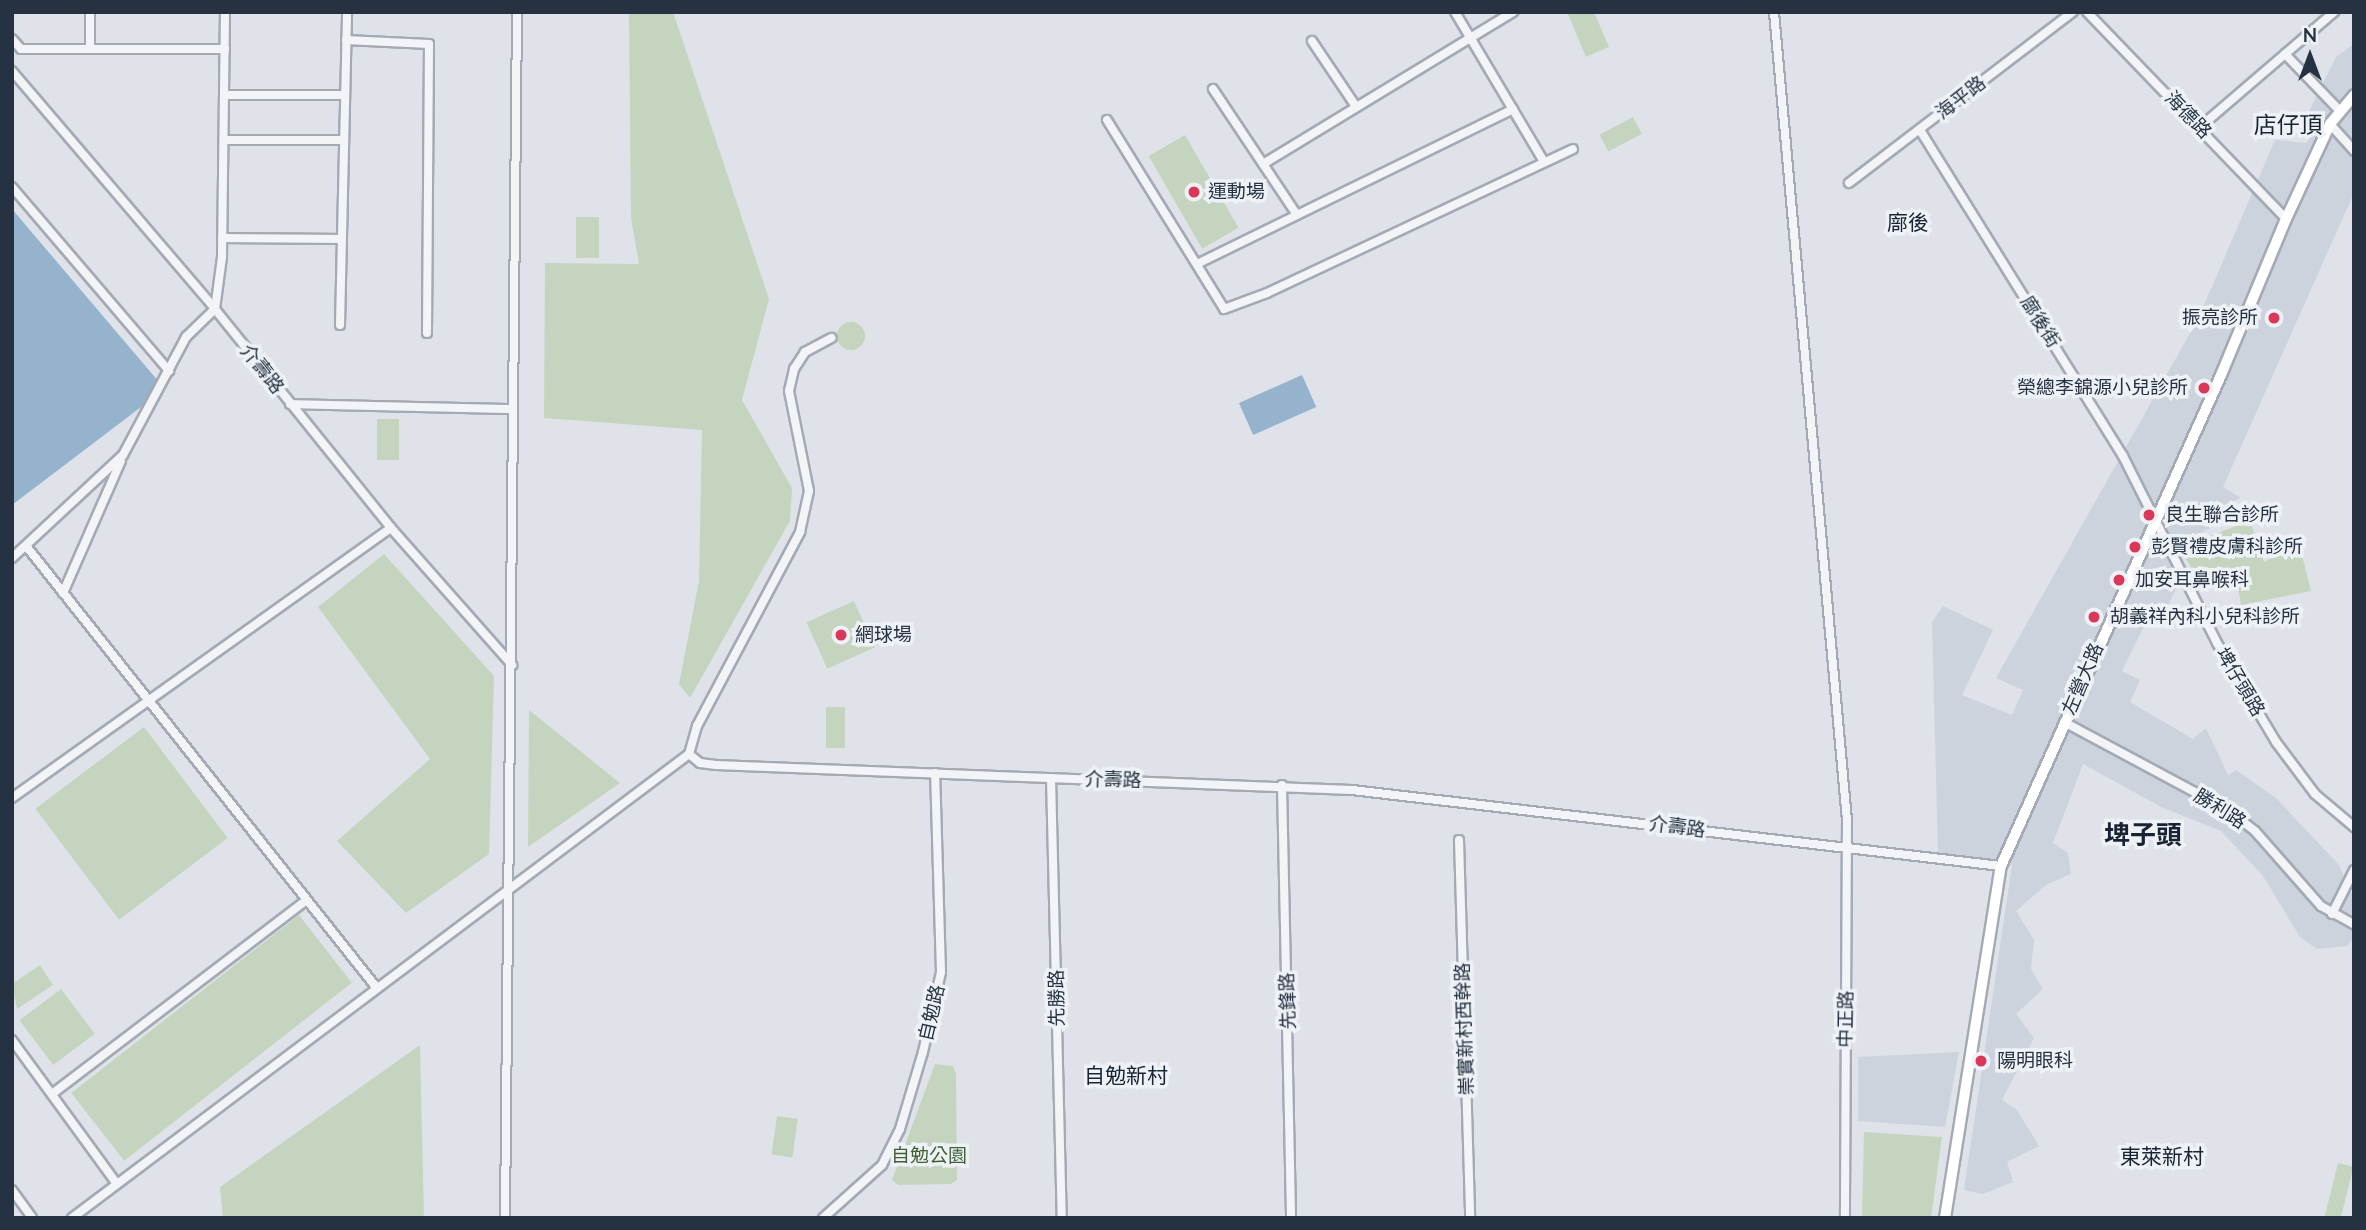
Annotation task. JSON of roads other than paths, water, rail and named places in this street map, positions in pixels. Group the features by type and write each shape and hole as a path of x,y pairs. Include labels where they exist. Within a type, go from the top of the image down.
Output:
{"street":[{"path":"90,12 90,50"},
{"path":"63,593 123,455 186,337 215,309 222,238 225,12"},
{"path":"340,326 347,12"},
{"path":"505,1218 511,890 517,12"},
{"path":"1455,12 1544,162"},
{"path":"1263,164 1355,105 1471,40 1513,12"},
{"name":"中正路","path":"1774,12 1847,820 1845,1218"},
{"name":"海平路","path":"1849,183 2073,12"},
{"name":"海德路","path":"2087,12 2287,219"},
{"path":"2200,127 2334,12"},
{"path":"12,39 21,50 225,50"},
{"path":"346,40 429,44 427,333"},
{"path":"1312,41 1355,105"},
{"path":"2285,54 2339,110"},
{"name":"介壽路","path":"12,71 215,309 391,528 512,666"},
{"path":"1213,89 1297,215"},
{"path":"224,95 345,95"},
{"name":"左營大路","path":"1944,1218 2001,866 2330,124 2354,95"},
{"path":"1197,264 1513,109"},
{"path":"1107,120 1224,309 1573,149"},
{"path":"2330,124 2354,151"},
{"name":"廍後街","path":"1920,130 2157,516"},
{"path":"224,140 344,140"},
{"path":"12,187 169,371"},
{"path":"222,238 342,239"},
{"path":"72,1218 376,987 511,890 690,754 697,726 800,532 809,491 789,391 794,369 805,352 831,338"},
{"path":"290,404 513,409"},
{"path":"12,558 27,548 123,455"},
{"name":"埤仔頭路","path":"2157,516 2217,643 2276,742 2315,794 2354,827"},
{"path":"12,798 391,528"},
{"path":"27,548 376,987"},
{"name":"勝利路","path":"2064,722 2228,810 2255,831 2332,914 2354,924"},
{"name":"介壽路","path":"690,754 700,762 716,765 1282,785 1648,823 1848,851 2001,866"},
{"name":"自勉路","path":"823,1218 882,1166 900,1129 923,1052 941,972 935,773"},
{"name":"先勝路","path":"1051,778 1062,1218"},
{"name":"先鋒路","path":"1282,785 1291,1218"},
{"name":"崇實新村西幹路","path":"1459,840 1469,1218"},
{"path":"2332,914 2354,870"},
{"path":"52,1094 307,900"},
{"path":"12,1040 117,1184"},
{"path":"12,1190 32,1218"}],"water":[{"path":"12,209 159,382 149,401 12,505"},
{"path":"1302,375 1316,407 1253,435 1239,403"}],"place":[{"name":"運動場","path":"1194,192"},
{"name":"振亮診所","path":"2274,318"},
{"name":"榮總李錦源小兒診所","path":"2204,388"},
{"name":"良生聯合診所","path":"2149,515"},
{"name":"彭賢禮皮膚科診所","path":"2135,547"},
{"name":"加安耳鼻喉科","path":"2119,580"},
{"name":"胡義祥內科小兒科診所","path":"2094,617"},
{"name":"網球場","path":"841,635"},
{"name":"陽明眼科","path":"1981,1061"}],"district":[{"name":"店仔頂","path":"2288,125"},
{"name":"廍後","path":"1908,222"},
{"name":"埤子頭","path":"2143,835"},
{"name":"自勉新村","path":"1126,1075"},
{"name":"東萊新村","path":"2162,1156"}],"park label":[{"name":"自勉公園","path":"929,1156"}]}
